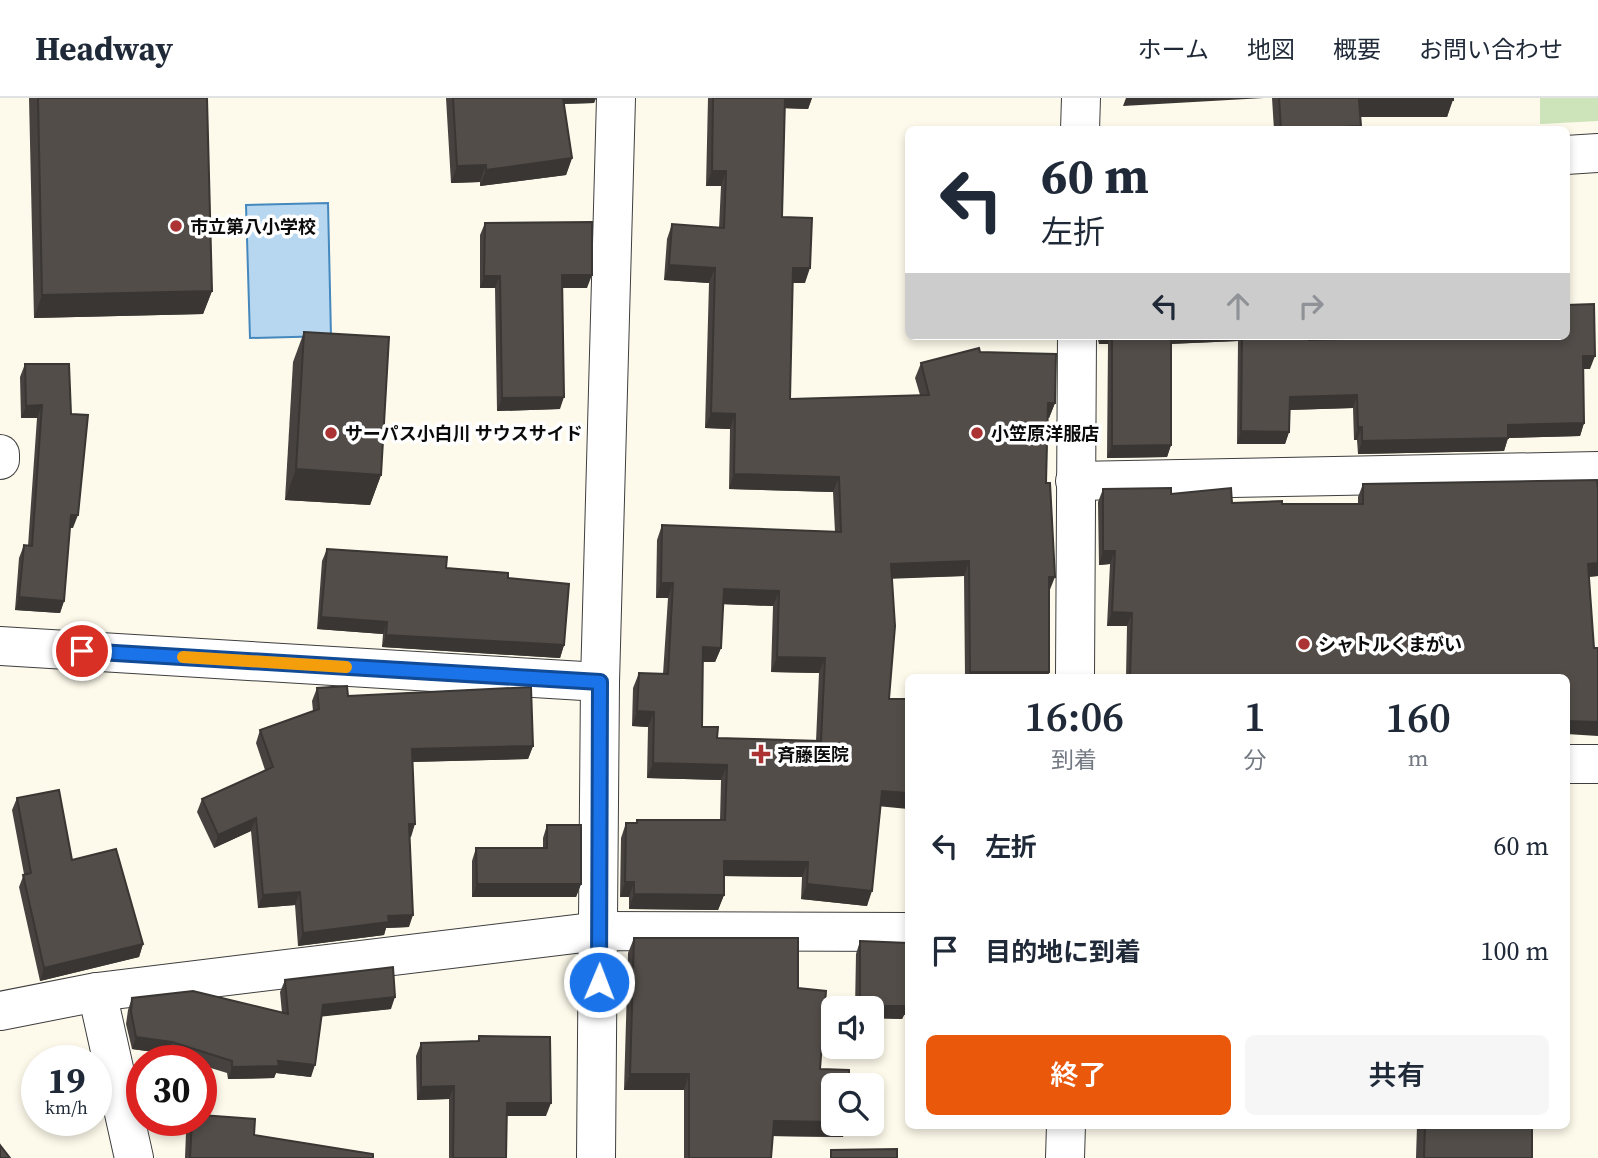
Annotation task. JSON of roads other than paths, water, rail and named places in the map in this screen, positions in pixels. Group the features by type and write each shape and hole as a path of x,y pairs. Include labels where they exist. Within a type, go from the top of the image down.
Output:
{"street":[{"path":"596,1158 600,682 616,98"},
{"path":"1080,126 1081,98"},
{"path":"1570,155 1598,153"},
{"path":"1074,674 1077,340"},
{"path":"0,454 0,460"},
{"path":"1075,481 1598,471"},
{"path":"0,646 600,682"},
{"path":"1570,764 1598,764"},
{"path":"0,1011 97,992 600,931 905,932"},
{"path":"97,992 134,1158"},
{"path":"1065,1158 1066,1129"}],"water":[{"path":"328,203 331,336 250,338 246,205"}],"place":[{"name":"市立第八小学校","path":"176,226"},
{"name":"サーパス小白川 サウスサイド","path":"331,433"},
{"name":"小笠原洋服店","path":"977,433"},
{"name":"シャトルくまがい","path":"1304,644"},
{"name":"斉藤医院","path":"761,754"}]}
